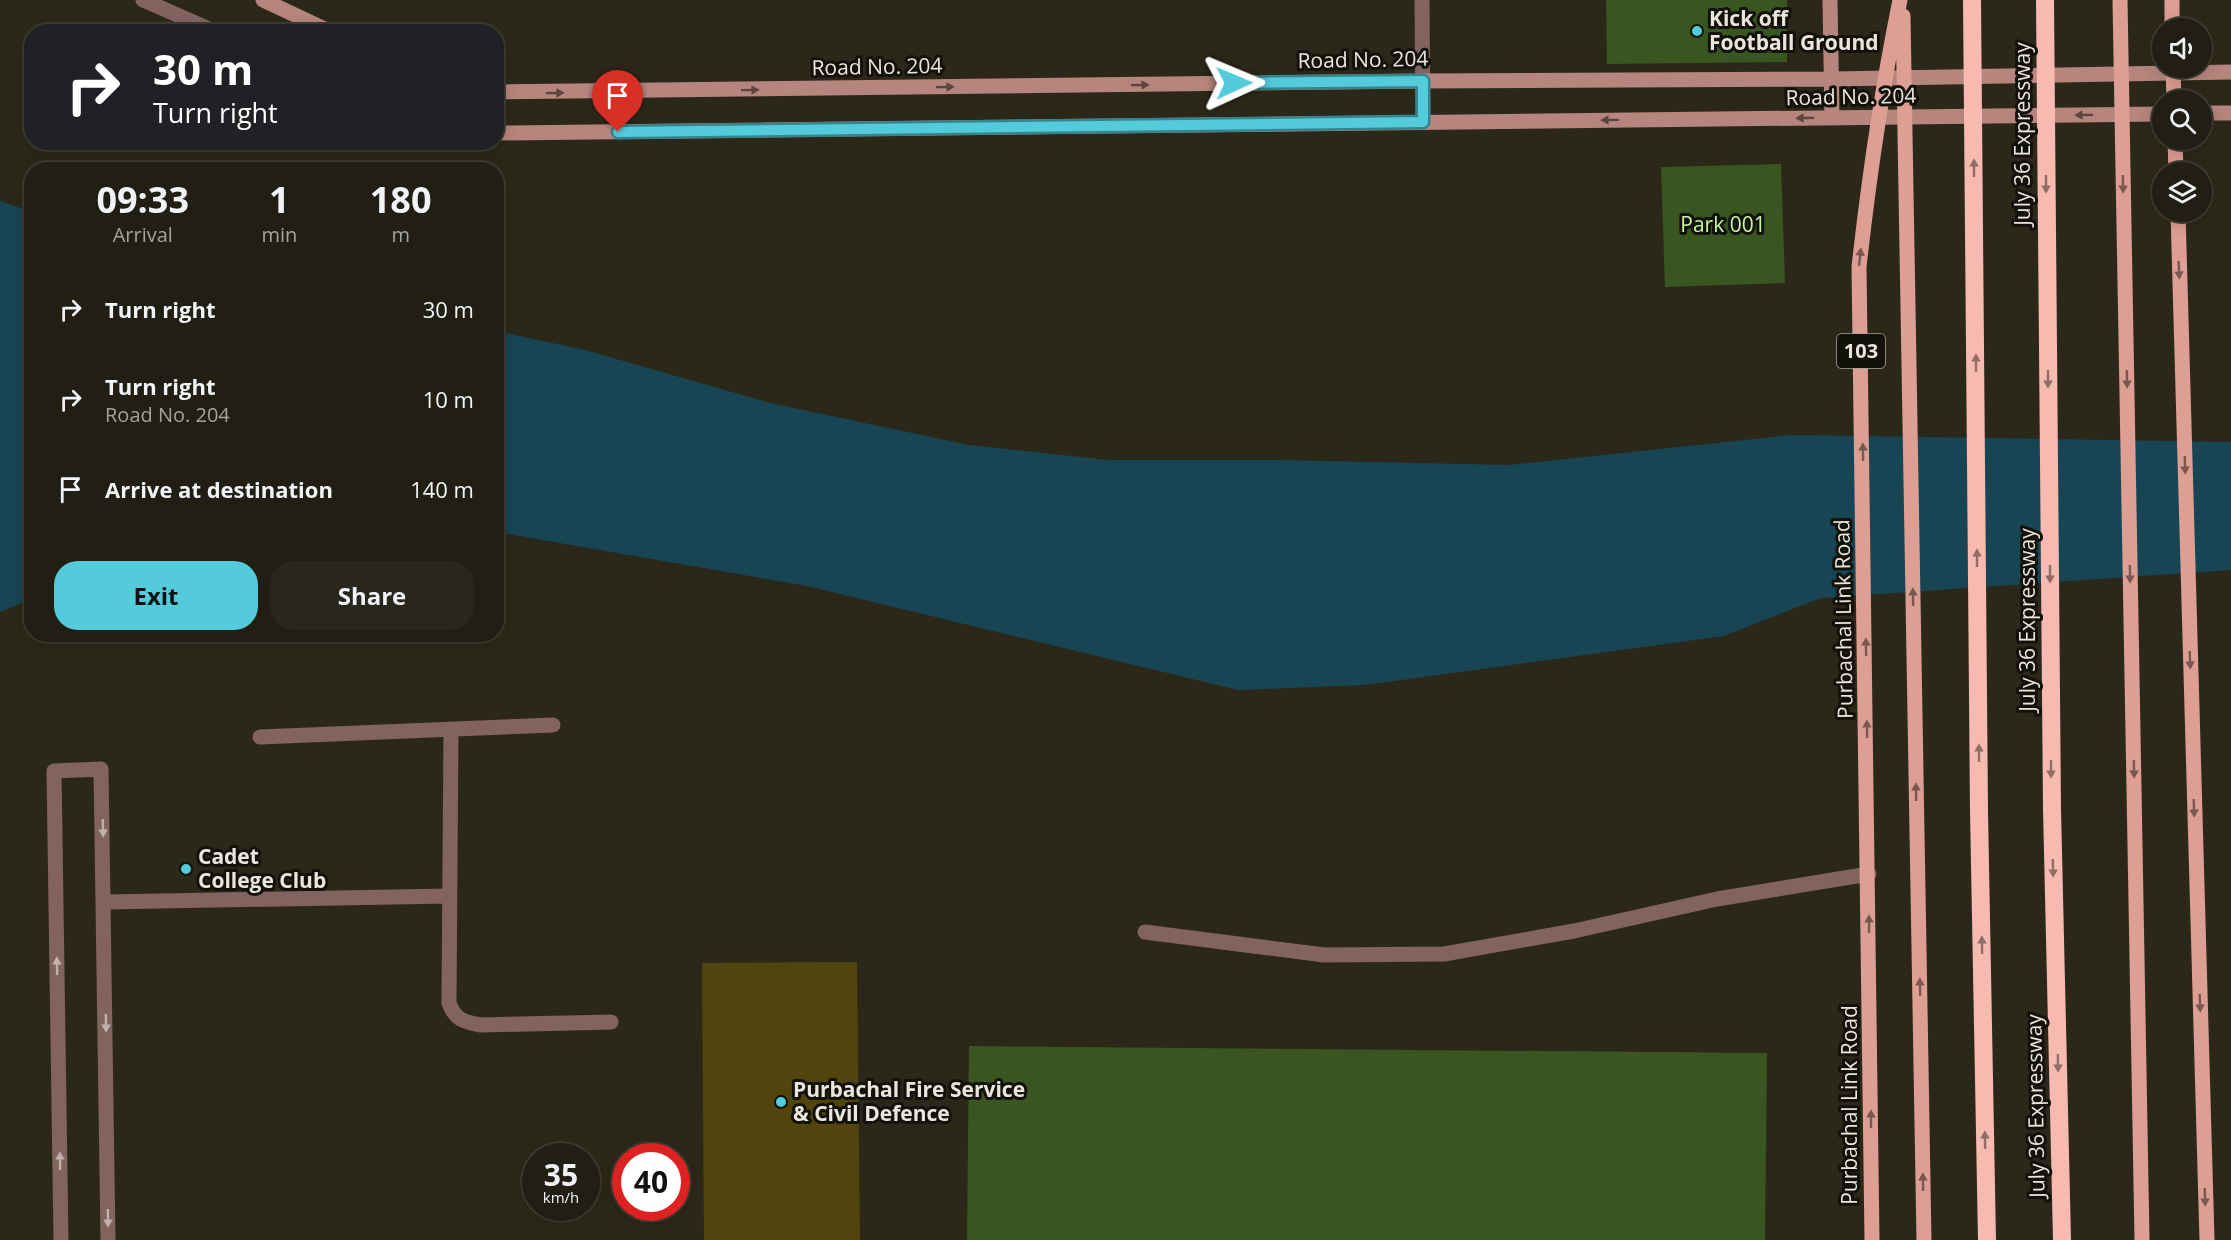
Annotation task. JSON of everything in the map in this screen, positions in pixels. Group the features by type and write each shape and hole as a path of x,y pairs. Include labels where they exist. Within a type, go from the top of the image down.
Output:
{"highway":[{"path":"1972,0 1979,811 1987,1240"},
{"name":"July 36 Expressway","path":"2045,0 2052,809 2062,1240"}],"main road":[{"name":"Purbachal Link Road","path":"1872,1240 1867,705 1859,267 1883,88 1901,0"},
{"path":"1901,0 1924,1240"},
{"path":"2120,0 2142,1240"},
{"path":"2172,0 2172,18"},
{"path":"2178,222 2207,1240"}],"street":[{"path":"143,0 198,24"},
{"path":"263,0 313,24"},
{"path":"1422,0 1423,122"},
{"path":"1830,0 1832,118"},
{"name":"Road No. 204","path":"504,92 1423,81 1832,79 2231,72"},
{"path":"2212,113 2231,113"},
{"name":"Road No. 204","path":"504,133 2152,114"},
{"path":"260,737 553,725"},
{"path":"451,729 449,1003 452,1013 462,1022 481,1025 611,1022"},
{"path":"61,1240 54,771 101,769 105,902 108,1240"},
{"path":"1145,932 1324,955 1444,954 1574,931 1717,899 1869,874"},
{"path":"105,902 449,896"}],"green space":[{"name":"Kick off Football Ground","path":"1606,0 1787,0 1787,62 1607,64"},
{"name":"Park 001","path":"1781,164 1785,283 1665,287 1661,167"},
{"path":"969,1046 1767,1053 1765,1240 967,1240"}],"water":[{"path":"0,201 24,209 24,602 0,612"},
{"path":"504,333 585,350 770,403 969,445 1108,460 1278,460 1509,465 1792,435 2231,442 2231,570 1821,598 1724,636 1365,685 1238,690 807,586 504,533"}],"building":[{"name":"Purbachal Fire Service & Civil Defence","path":"857,962 860,1240 704,1240 702,963"}],"place":[{"name":"Kick off Football Ground","path":"1697,31"},
{"name":"Cadet College Club","path":"186,869"},
{"name":"Purbachal Fire Service & Civil Defence","path":"781,1102"}],"route":[{"path":"618,132 1423,122 1423,81 1234,83"}]}
